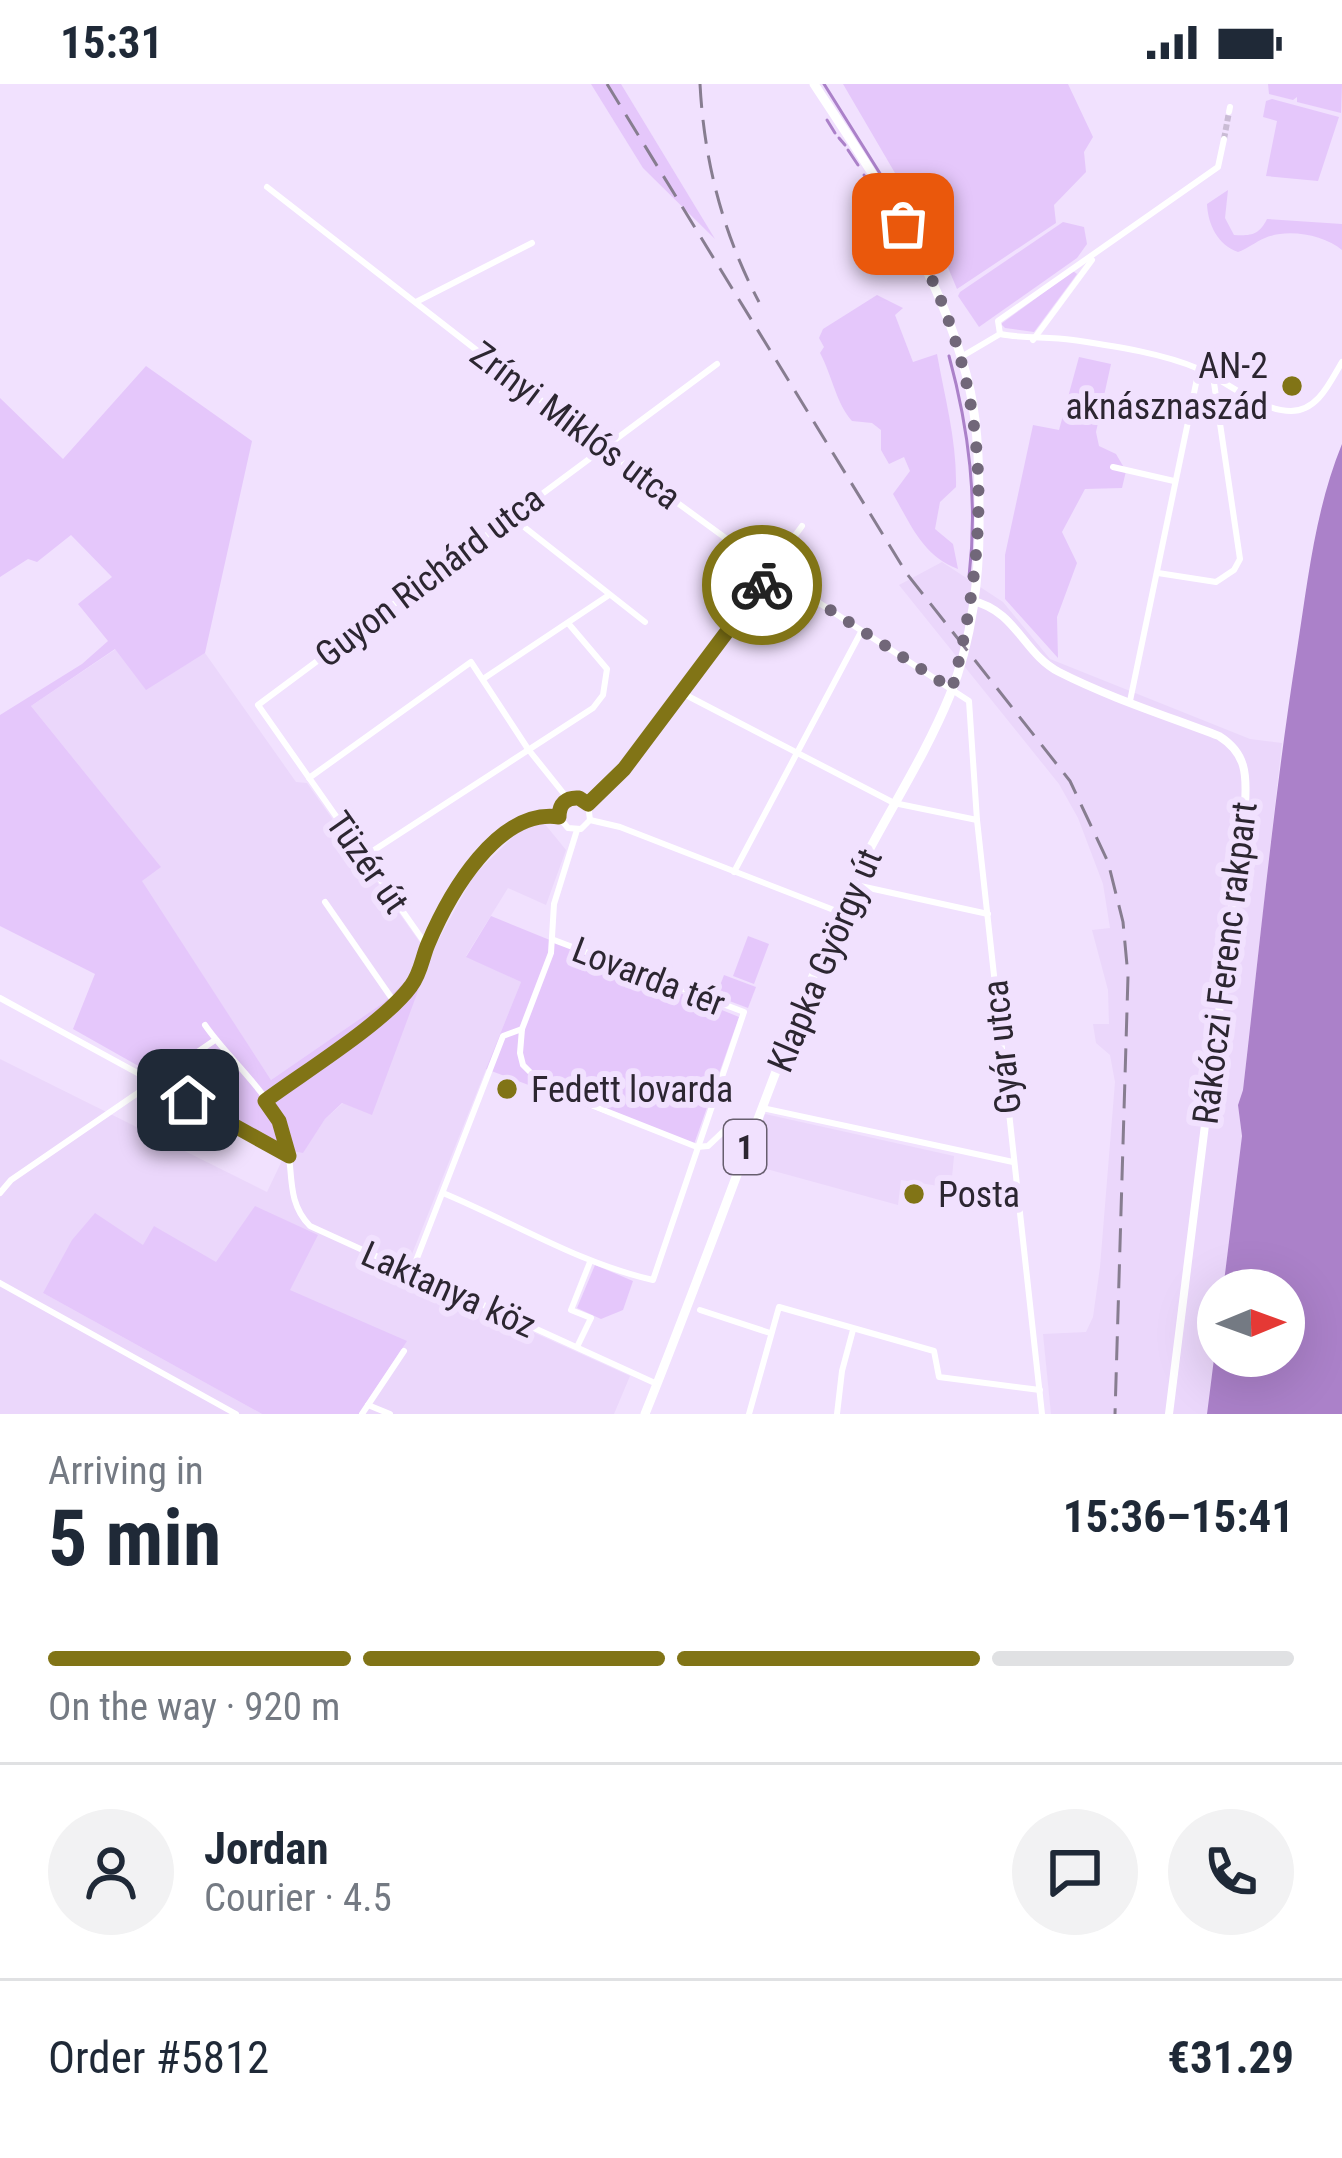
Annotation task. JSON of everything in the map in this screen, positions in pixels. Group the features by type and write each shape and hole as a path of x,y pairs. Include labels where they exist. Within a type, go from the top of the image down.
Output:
{"main road":[{"name":"1","path":"814,84 917,247 961,357 978,448 980,537 973,601"},
{"name":"Klapka György út","path":"645,1414 839,912 952,689 973,601"}],"street":[{"path":"1000,334 998,321 1218,166 1224,139"},
{"name":"Zrínyi Miklós utca","path":"267,187 601,447 772,572 952,689"},
{"path":"416,302 532,243"},
{"path":"1034,340 1097,252"},
{"path":"1070,270 1079,276"},
{"path":"961,357 1000,334 1072,340 1199,369 1289,412 1318,400 1342,362"},
{"name":"Guyon Richárd utca","path":"258,705 717,364"},
{"path":"1130,701 1199,369"},
{"path":"1157,572 1216,582 1234,570 1240,559 1214,376"},
{"path":"1113,467 1174,481"},
{"path":"509,515 645,622"},
{"path":"588,804 624,769 802,526"},
{"path":"483,679 608,596"},
{"name":"Rákóczi Ferenc rakpart","path":"973,601 1009,619 1058,672 1225,739 1239,753 1246,776 1169,1414"},
{"path":"365,856 593,708 608,681 607,669 568,623"},
{"path":"734,872 861,632"},
{"path":"309,778 472,662 528,749 568,799"},
{"name":"Gyár utca","path":"952,689 969,701 972,710 976,820 1042,1414"},
{"path":"682,693 894,803 976,820"},
{"name":"Tüzér út","path":"258,705 427,946"},
{"path":"559,817 560,806 579,798 588,804 590,820"},
{"path":"265,1101 395,1003 418,976 427,946 466,874 486,850 527,818 540,814 559,817 568,828 577,830"},
{"path":"590,820 839,912"},
{"path":"590,820 577,830 554,904 554,940 522,1029 524,1065 545,1087 697,1147 708,1146 725,1129 752,1131"},
{"path":"851,884 988,914"},
{"path":"325,902 395,1003"},
{"name":"Lovarda tér","path":"554,940 744,1012 697,1147"},
{"path":"0,998 289,1156"},
{"name":"Laktanya köz","path":"205,1025 279,1121 294,1199 305,1222 657,1384"},
{"path":"412,1271 503,1036 522,1029"},
{"path":"0,1192 215,1040"},
{"path":"762,1108 1013,1162"},
{"path":"443,1193 591,1260 652,1280 697,1147"},
{"path":"577,1347 591,1318 571,1310 591,1260"},
{"path":"0,1283 236,1414"},
{"path":"748,1414 779,1306 934,1351 939,1377 1040,1390"},
{"path":"700,1310 770,1333"},
{"path":"837,1414 842,1371 854,1330"},
{"path":"362,1414 404,1351"},
{"path":"368,1405 390,1414"}],"shaded area":[{"path":"591,84 621,84 715,239 643,168"},
{"path":"843,84 1068,84 1093,137 1084,152 1086,172 1054,205 1056,223 957,289 929,222 918,229 904,206 915,198 909,197"},
{"path":"1268,84 1342,84 1341,113 1297,102 1297,97 1269,94"},
{"path":"1266,101 1339,117 1318,181 1266,176 1277,121 1263,117"},
{"path":"1228,190 1225,218 1234,235 1254,233 1267,219 1342,224 1342,250 1326,240 1295,233 1265,238 1238,252 1231,249 1215,233 1207,204"},
{"path":"1063,222 1084,227 1087,244 1077,258 979,327 958,296 960,292"},
{"path":"1073,271 1077,274 1034,332 1001,324"},
{"path":"877,295 903,308 895,315 913,362 937,354 953,437 956,487 940,502 935,529 953,544 958,569 927,548 912,528 893,494 910,471 904,457 889,464 881,450 881,430 872,423 852,421 820,353 823,329"},
{"path":"1079,357 1111,364 1096,432 1099,446 1116,454 1126,471 1122,488 1085,489 1062,532 1077,563 1057,617 1058,658 1005,599 1005,555 1033,425 1059,430"},
{"path":"146,366 252,441 205,653 146,690 115,649 31,706 161,867 142,881 271,1080 383,1003 417,970 421,944 434,948 372,1115 342,1103 303,1153 287,1150 73,1029 95,974 0,926 0,715 82,664 108,641 78,604 112,577 71,535 37,562 28,559 0,577 0,398 63,459"},
{"path":"1342,444 1342,1414 1207,1414 1212,1377 1305,1377 1305,1269 1226,1269 1242,1136 1238,1105 1289,705 1325,494"},
{"path":"942,562 1003,602 1050,659 1250,739 1282,743 1238,1105 1242,1136 1226,1269 1197,1269 1197,1377 1212,1377 1207,1414 1051,1414 1043,1334 1086,1332 1093,1317 1100,1267 1115,1082 1110,1055 1096,1043 1093,1024 1109,1024 1108,990 1092,930 1110,928 1103,884 1078,818 1059,784 899,585"},
{"path":"116,649 146,689 205,653 296,782 307,783 421,944 417,970 383,1003 271,1080 141,881 160,866 31,706"},
{"path":"544,823 566,850 546,905 508,888 466,956 521,982 404,1274 630,1376 614,1414 359,1414 216,1263 154,1227 144,1245 43,1293 262,1414 0,1414 0,1059 267,1192 287,1150 303,1152 325,1119 343,1103 371,1114 434,948 474,875 517,833"},
{"path":"491,916 739,1017 693,1147 486,1069 521,982 466,957"},
{"path":"748,936 769,944 754,984 733,976"},
{"path":"724,975 756,987 748,1008 716,996"},
{"path":"765,1114 954,1156 951,1188 901,1180 898,1205 748,1164"},
{"path":"255,1206 318,1235 290,1290 407,1341 359,1414 262,1414 43,1293 72,1240 95,1213 143,1245 154,1226 216,1262"},
{"path":"595,1265 633,1281 623,1310 601,1319 577,1308"}],"waterway":[{"path":"824,84 906,215"},
{"path":"827,120 835,133"},
{"path":"839,138 845,145"},
{"path":"848,150 858,165"},
{"path":"864,175 893,219"},
{"path":"949,356 970,466 969,577"}],"tunnel":[{"path":"1224,139 1229,112"}],"railway":[{"path":"607,84 907,574 1070,781 1108,862 1123,922 1128,976 1115,1414"},
{"path":"700,84 718,196 735,250 759,302"}],"way so far":[{"path":"762,585 772,572 952,689 978,563 976,422 946,312 903,224"}],"place":[{"name":"AN-2 aknásznaszád","path":"1292,386"},
{"name":"Fedett lovarda","path":"507,1089"},
{"name":"Posta","path":"914,1194"}],"route":[{"path":"188,1100 289,1156 279,1121 265,1101 411,988 446,910 486,850 527,818 559,817 560,806 568,799 579,798 588,804 624,769 762,585"}]}
